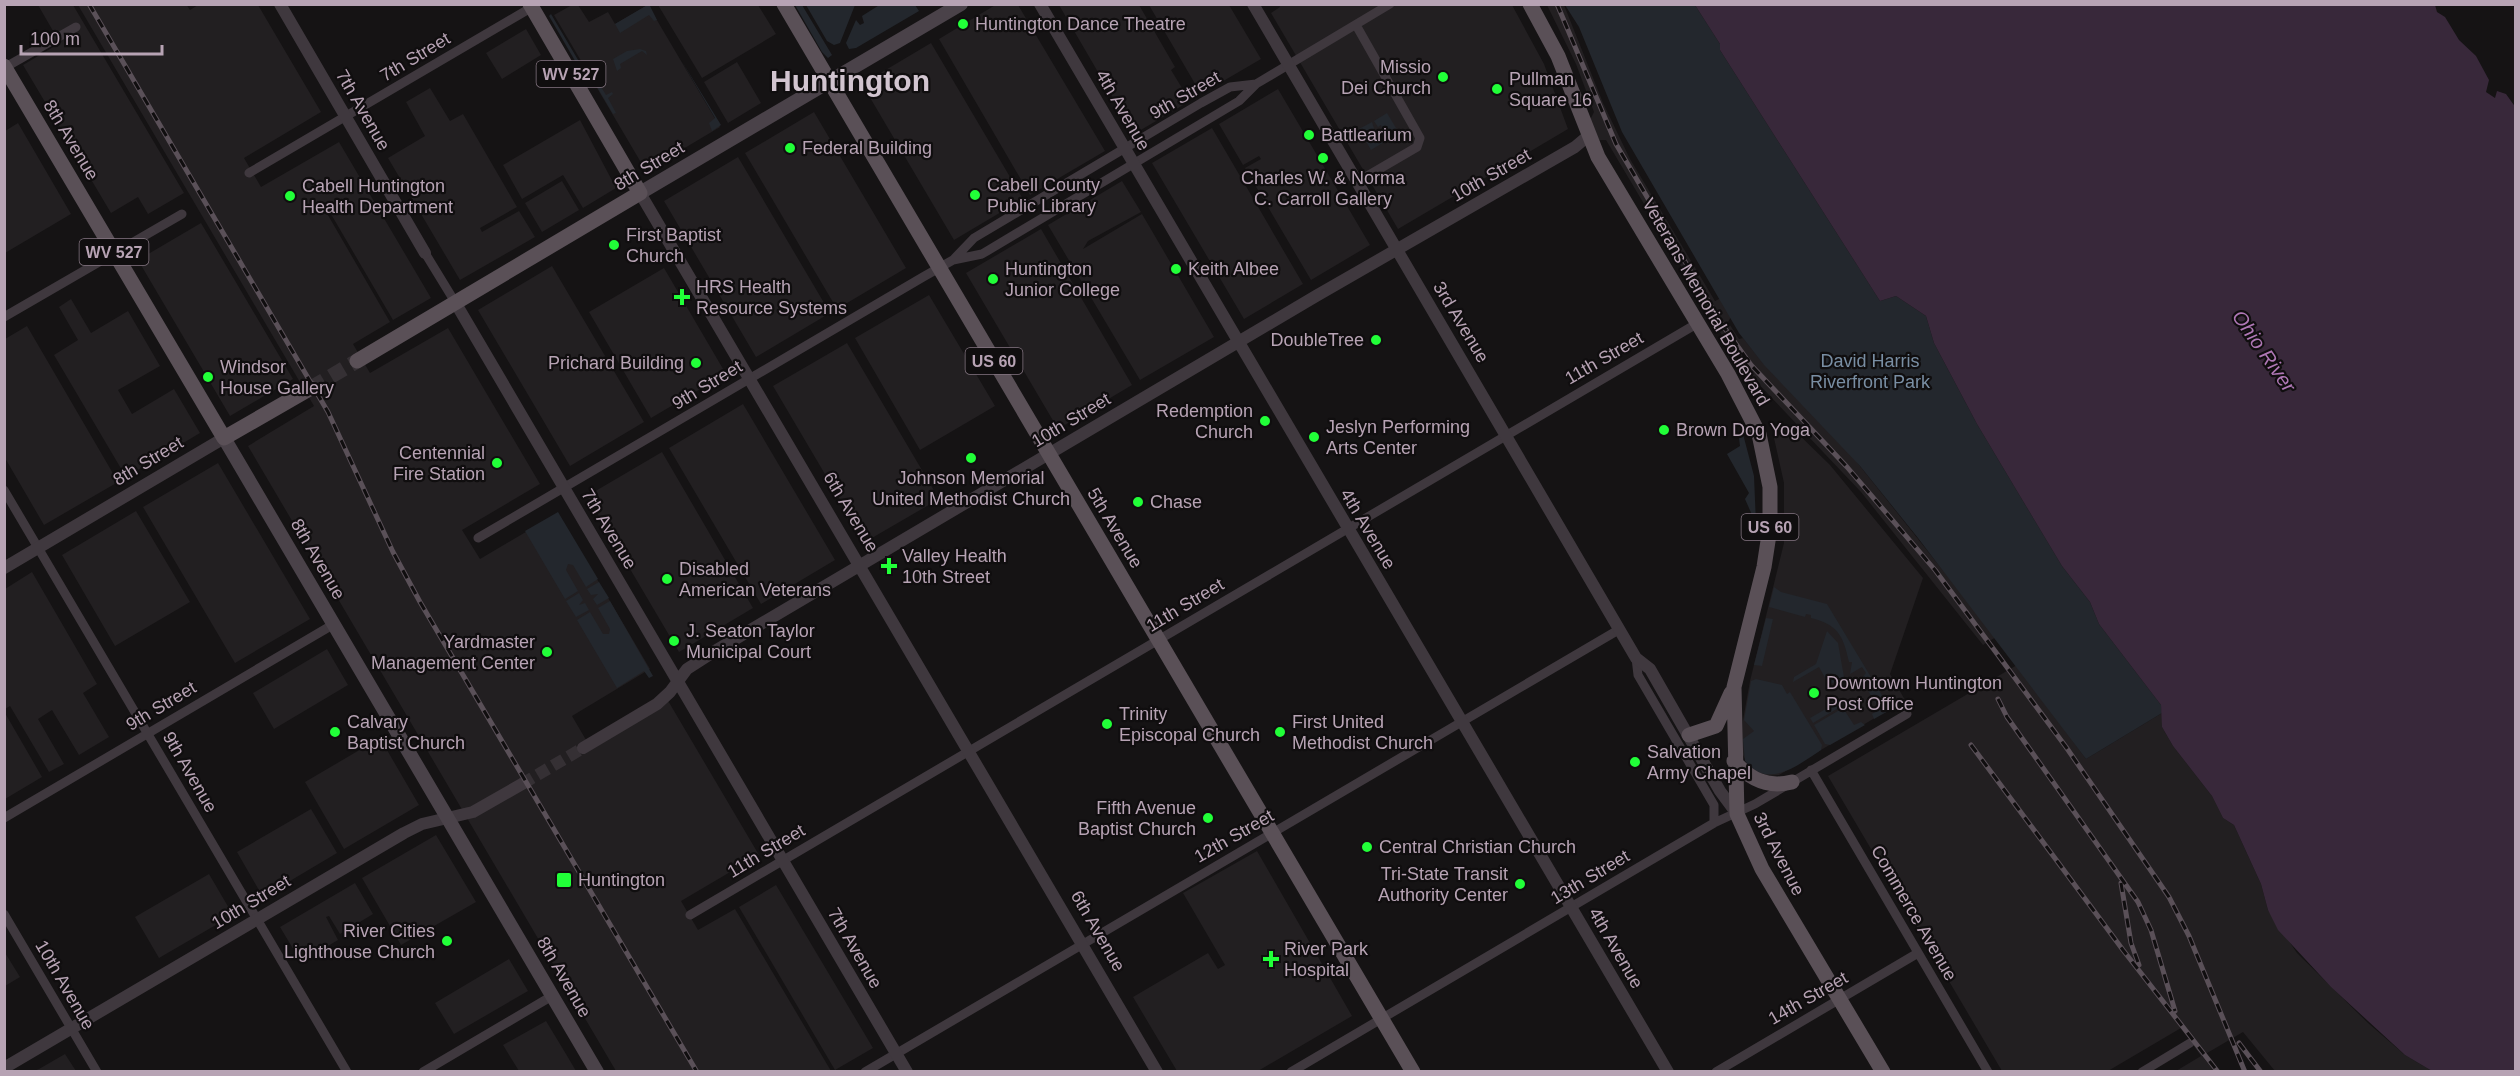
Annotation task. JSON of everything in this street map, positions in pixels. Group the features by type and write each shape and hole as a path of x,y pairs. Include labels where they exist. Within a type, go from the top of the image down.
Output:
{"main road":[{"name":"5th Avenue","path":"784,4 1413,1071"},
{"name":"8th Street","path":"357,361 961,4"},
{"name":"Veterans Memorial Boulevard","path":"1530,4 1555,50 1598,157 1698,323 1755,425 1770,487 1771,511 1767,553 1734,687 1737,814"},
{"name":"6th Avenue","path":"532,5 640,194"},
{"name":"8th Avenue","path":"5,67 597,1071"},
{"name":"8th Street","path":"224,438 311,387"},
{"path":"1689,735 1716,726 1734,687"},
{"path":"1734,761 1744,772 1758,781 1775,785 1792,782"},
{"name":"3rd Avenue","path":"1737,814 1762,869 1883,1071"}],"street":[{"name":"7th Avenue","path":"280,4 907,1071"},
{"name":"4th Avenue","path":"1040,4 1668,1071"},
{"name":"3rd Avenue","path":"1253,4 1620,629 1636,658 1638,675 1714,805 1714,823"},
{"name":"9th Street","path":"953,260 982,254 1239,101 1256,84 1390,4"},
{"name":"7th Street","path":"249,173 532,5"},
{"path":"1356,25 1420,138 1417,147 1357,182"},
{"path":"5,67 76,27"},
{"name":"9th Street","path":"478,538 953,260 974,238 1230,87 1256,84"},
{"name":"10th Street","path":"583,748 657,704 694,664 1238,342 1575,147 1588,136"},
{"name":"6th Avenue","path":"640,194 1157,1071"},
{"path":"4,317 182,214"},
{"name":"11th Street","path":"690,915 1698,323"},
{"name":"8th Street","path":"4,568 224,438"},
{"name":"9th Avenue","path":"4,490 347,1071"},
{"name":"9th Street","path":"4,818 334,624"},
{"name":"12th Street","path":"865,1071 1620,629"},
{"name":"3rd Avenue","path":"1636,658 1650,669 1720,791 1737,814"},
{"name":"13th Street","path":"1291,1071 1714,823 1737,814 1907,714"},
{"name":"Commerce Avenue","path":"1811,771 1988,1071"},
{"name":"10th Street","path":"4,1068 404,833 422,824 481,809 522,784"},
{"name":"10th Avenue","path":"4,914 97,1071"},
{"name":"14th Street","path":"1716,1071 1918,953"},
{"path":"423,1071 552,996"},
{"path":"2142,1071 2190,1043"}],"shaded area":[{"path":"186,4 190,10 198,5 258,5 321,112 244,158 261,187 339,142 431,298 393,320 328,209 325,210 390,322 353,344 370,373 448,328 540,484 462,530 480,559 558,513 650,669 572,716 589,745 667,699 759,855 681,901 698,930 735,909 831,1071 616,1071 248,446 314,406 78,5"},
{"path":"997,4 1018,5 1105,151 1030,195 939,39"},
{"path":"1279,4 1512,5 1544,64 1568,129 1398,229 1271,13 1280,7"},
{"path":"38,5 73,5 184,193 148,214 138,197 111,213 23,65 60,43"},
{"path":"572,5 578,5 589,22 608,12 615,24 648,5 720,127 646,171 554,15"},
{"path":"658,5 758,5 776,34 702,78"},
{"path":"1059,5 1139,5 1175,67 1171,70 1190,101 1134,134"},
{"path":"1149,5 1229,5 1261,59 1201,94"},
{"path":"1547,5 1564,5 1603,103 1630,159 1715,301 1729,294 1736,308 1728,322 1739,339 1743,338 1763,363 1852,456 1996,637 1983,645 1861,492 1750,375 1732,352 1606,140 1599,140 1590,120 1594,112 1576,64"},
{"path":"526,29 541,55 502,79 486,53"},
{"path":"931,43 1023,199 954,240 862,84"},
{"path":"737,62 761,103 728,123 704,82"},
{"path":"430,88 450,121 463,114 517,207 480,228 482,232 519,211 535,237 460,280 388,158 425,136 406,102"},
{"path":"1278,89 1370,245 1311,280 1245,168 1261,159 1259,156 1243,165 1219,124"},
{"path":"814,112 906,268 837,309 745,153"},
{"path":"580,120 616,188 583,208 563,175 522,199 503,165"},
{"path":"18,123 71,214 5,253 5,131"},
{"path":"1212,128 1303,284 1244,319 1152,163"},
{"path":"738,157 830,313 756,357 664,201"},
{"path":"562,181 579,210 542,232 525,203"},
{"path":"1122,181 1141,212 1088,241 1083,249 1142,214 1214,337 1140,380 1048,225"},
{"path":"201,223 293,379 230,416 138,260"},
{"path":"1041,229 1132,385 1058,429 966,273"},
{"path":"552,266 644,422 570,466 478,310"},
{"path":"664,268 726,374 651,418 589,312"},
{"path":"929,295 995,406 920,450 855,338"},
{"path":"71,299 91,333 128,311 160,366 118,390 132,414 174,389 200,433 126,477 54,355 78,340 59,307"},
{"path":"27,326 118,482 44,525 5,458 5,339"},
{"path":"847,343 939,499 865,542 773,386"},
{"path":"743,404 835,560 761,604 669,448"},
{"path":"1789,425 1830,465 1923,578 1890,674 1905,700 1779,775 1770,776 1758,772 1747,763 1743,755 1743,720 1750,681 1784,543 1784,483 1774,438"},
{"path":"662,452 753,608 679,652 587,496"},
{"path":"218,463 310,619 235,663 143,507"},
{"path":"136,511 190,602 115,646 62,555"},
{"path":"32,572 97,684 83,693 109,737 79,755 52,710 38,719 64,764 49,772 10,706 5,709 5,589"},
{"path":"327,649 348,685 274,729 253,693"},
{"path":"2017,665 2086,759 2162,713 2162,727 2173,746 2212,796 2223,818 2234,825 2261,884 2268,910 2297,953 2368,1023 2405,1055 2432,1071 2275,1071 2243,1032 2202,1056 2214,1071 2176,1071 2201,1056 2181,1028 2108,1071 2002,1071 1828,776"},
{"path":"5,713 42,777 4,799"},
{"path":"380,738 419,805 344,849 305,782"},
{"path":"311,809 337,853 263,897 237,852"},
{"path":"436,835 476,902 401,945 362,878"},
{"name":"River Park Hospital","path":"1257,851 1352,1016 1258,1071 1177,1071 1133,997 1208,953 1218,969 1225,965 1183,893"},
{"path":"209,874 233,915 159,958 135,917"},
{"path":"355,883 373,914 340,934 329,916 326,917 338,940 301,962 280,927"},
{"path":"776,885 873,1048 835,1070 739,907"},
{"path":"4,951 20,977 5,986 4,986"},
{"path":"509,959 528,991 454,1034 435,1003"},
{"path":"546,1021 576,1071 519,1071 503,1045"},
{"path":"65,1054 76,1071 34,1071 39,1069"}],"green space":[{"path":"649,4 657,20 654,21 649,15 620,33 615,24"},
{"path":"881,4 915,5 919,11 856,48 849,49 846,43 856,20 860,25 864,23 862,16"},
{"path":"795,5 802,5 832,55 828,58 822,52"},
{"path":"806,5 855,5 840,43 834,45 827,41"},
{"name":"David Harris Riverfront Park","path":"1565,5 1695,5 1720,44 1720,50 1880,301 1896,296 1926,316 1934,343 1977,424 2062,566 2090,602 2099,624 2161,705 2162,713 2086,759 1918,538 1860,466 1764,365 1739,333 1622,132 1579,27"},
{"path":"551,14 581,65 578,66 549,16"},
{"path":"640,49 646,51 647,55 642,51 620,64 621,68 617,71 613,59 627,51"},
{"path":"681,60 721,125 712,131 709,123 715,118"},
{"path":"598,71 600,74 595,77 606,95 612,92 613,94 608,98 616,113 613,114 590,75"},
{"path":"1387,113 1399,133 1386,141 1381,125 1378,127 1374,121"},
{"path":"1372,122 1377,138 1381,136 1384,142 1371,150 1359,129"},
{"path":"1743,434 1754,476 1756,524 1745,499 1749,493 1727,454 1740,446 1739,438"},
{"path":"558,512 598,579 586,587 573,565 568,564 566,570 578,591 565,599 525,531"},
{"path":"599,582 609,598 597,605 593,599 598,594 591,595 587,589"},
{"path":"1774,587 1781,592 1827,604 1889,707 1897,706 1874,719 1872,714 1879,709 1861,679 1866,673 1862,667 1850,674 1852,662 1849,662 1838,632 1827,624 1811,618 1811,615 1806,614 1805,617 1769,607"},
{"path":"579,593 583,600 579,605 585,603 589,610 576,617 566,601"},
{"path":"610,601 653,676 649,678 644,671 617,688 577,620 590,612 603,634 609,634 610,629 598,608"},
{"path":"1766,618 1773,619 1762,666 1754,665"},
{"path":"1827,631 1838,643 1844,677 1829,685 1819,667 1793,682 1794,677 1816,664"},
{"path":"1756,679 1782,685 1787,694 1790,692 1822,745 1821,750 1783,772 1763,774 1745,761 1743,739 1754,731 1744,720 1751,681"},
{"path":"1838,702 1840,707 1813,723 1810,718"},
{"path":"1843,708 1854,725 1861,722 1865,725 1830,745 1825,744 1814,725"}],"water":[{"name":"Ohio River","path":"1695,5 2435,5 2437,12 2445,17 2459,40 2476,56 2489,80 2486,92 2495,98 2497,91 2506,94 2516,108 2515,1071 2432,1071 2405,1055 2331,987 2278,930 2268,910 2261,884 2234,825 2223,818 2212,796 2173,746 2162,727 2161,705 2099,624 2090,602 2062,566 1977,424 1934,343 1926,316 1896,296 1880,301 1720,50 1720,44"}],"tunnel":[{"path":"311,388 357,361"},
{"path":"522,784 583,748"}],"railway":[{"path":"89,4 328,412 393,552 420,602 697,1072"},
{"path":"1557,4 1616,144 1721,323 1751,365 1847,467 1935,570 2066,747 2169,897 2189,936 2245,1072"},
{"path":"1998,699 2007,717 2138,902 2151,930 2175,1011"},
{"path":"1971,745 2123,950 2218,1072"},
{"path":"2121,883 2131,943 2139,965"},
{"path":"2239,1043 2261,1072"}],"place":[{"name":"Huntington Dance Theatre","path":"963,24"},
{"name":"Missio Dei Church","path":"1443,77"},
{"name":"Pullman Square 16","path":"1497,89"},
{"name":"Battlearium","path":"1309,135"},
{"name":"Federal Building","path":"790,148"},
{"name":"Charles W. & Norma C. Carroll Gallery","path":"1323,158"},
{"name":"Cabell County Public Library","path":"975,195"},
{"name":"Cabell Huntington Health Department","path":"290,196"},
{"name":"First Baptist Church","path":"614,245"},
{"name":"Keith Albee","path":"1176,269"},
{"name":"Huntington Junior College","path":"993,279"},
{"name":"HRS Health Resource Systems","path":"682,297"},
{"name":"DoubleTree","path":"1376,340"},
{"name":"Prichard Building","path":"696,363"},
{"name":"Windsor House Gallery","path":"208,377"},
{"name":"Redemption Church","path":"1265,421"},
{"name":"Brown Dog Yoga","path":"1664,430"},
{"name":"Jeslyn Performing Arts Center","path":"1314,437"},
{"name":"Johnson Memorial United Methodist Church","path":"971,458"},
{"name":"Centennial Fire Station","path":"497,463"},
{"name":"Chase","path":"1138,502"},
{"name":"Valley Health 10th Street","path":"889,566"},
{"name":"Disabled American Veterans","path":"667,579"},
{"name":"J. Seaton Taylor Municipal Court","path":"674,641"},
{"name":"Yardmaster Management Center","path":"547,652"},
{"name":"Downtown Huntington Post Office","path":"1814,693"},
{"name":"Trinity Episcopal Church","path":"1107,724"},
{"name":"Calvary Baptist Church","path":"335,732"},
{"name":"First United Methodist Church","path":"1280,732"},
{"name":"Salvation Army Chapel","path":"1635,762"},
{"name":"Fifth Avenue Baptist Church","path":"1208,818"},
{"name":"Central Christian Church","path":"1367,847"},
{"name":"Huntington","path":"564,880"},
{"name":"Tri-State Transit Authority Center","path":"1520,884"},
{"name":"River Cities Lighthouse Church","path":"447,941"},
{"name":"River Park Hospital","path":"1271,959"}],"district":[{"name":"Huntington","path":"850,81"}]}
